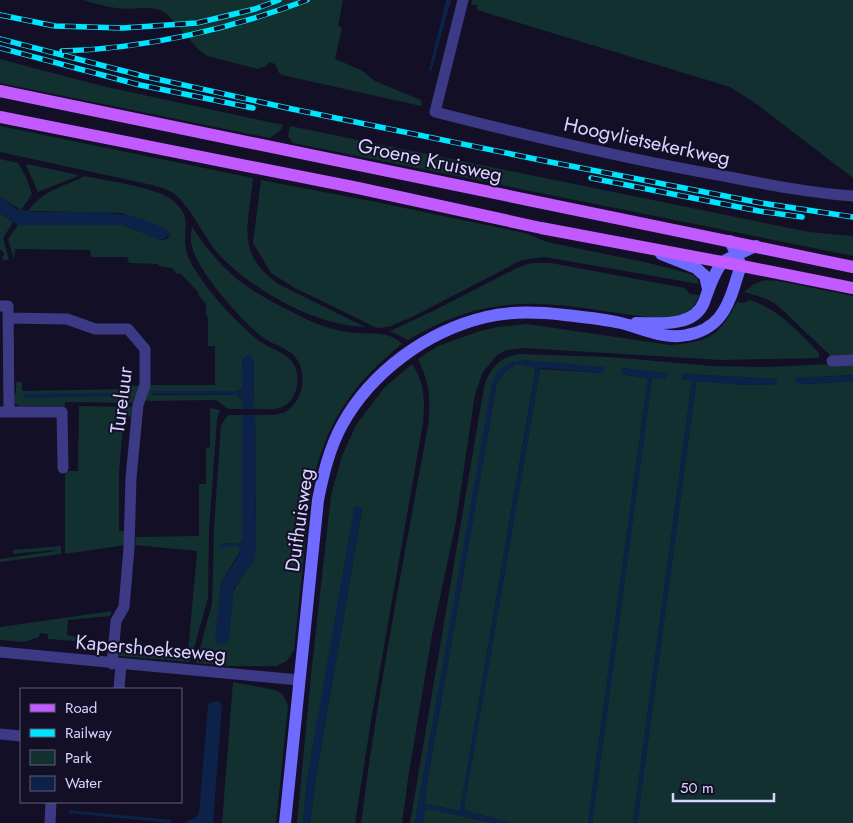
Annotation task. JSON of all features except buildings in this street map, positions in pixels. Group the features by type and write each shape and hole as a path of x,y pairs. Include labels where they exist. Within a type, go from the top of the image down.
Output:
{"main road":[{"name":"Groene Kruisweg","path":"0,92 853,267"},
{"name":"Groene Kruisweg","path":"0,117 348,186 541,228 649,249 722,262 738,260 853,288"},
{"path":"730,241 738,260 756,246"},
{"path":"649,249 696,268 704,276 708,289"},
{"name":"Duifhuisweg","path":"284,823 318,500 328,458 341,427 361,396 381,375 428,340 462,324 487,316 538,313 565,314 621,323 662,336 686,336 711,326 726,308 738,260"},
{"name":"Duifhuisweg","path":"621,323 683,321 697,312 705,301 708,289 722,262"}],"street":[{"name":"Hoogvlietsekerkweg","path":"463,0 435,112 562,144 684,170 804,191 853,196"},
{"path":"0,306 8,306 4,412 62,412 63,468"},
{"name":"Tureluur","path":"8,318 67,319 95,329 128,329 145,349 145,385 138,405 131,478 129,548 124,607 116,621 119,688"},
{"path":"832,361 853,360"},
{"name":"Kapershoekseweg","path":"0,652 299,680"},
{"path":"0,734 20,736"},
{"path":"50,823 51,803"}],"green space":[{"path":"83,0 343,0 338,26 342,28 335,59 361,70 375,81 421,100 422,104 421,106 282,75 275,64 269,62 266,66 258,69 207,56 199,50 167,14 161,11 149,8 123,9"},
{"path":"472,0 853,0 853,178 754,102 730,87 477,10 477,5 471,5"},
{"path":"0,59 102,86 283,125 281,130 270,138 0,83"},
{"path":"0,126 253,178 248,237 250,250 256,262 265,273 280,285 365,327 325,320 304,312 264,291 230,265 216,251 185,204 171,192 152,185 0,152"},
{"path":"290,126 809,232 853,236 853,256 293,143 288,136"},
{"path":"0,159 18,163 26,177 32,194 21,210 0,197"},
{"path":"27,164 78,175 78,176 38,192"},
{"path":"85,176 155,191 165,195 179,206 186,223 185,242 188,256 205,284 250,334 286,356 293,363 297,375 296,389 286,405 274,409 253,409 254,362 242,359 242,388 238,391 153,391 153,395 237,395 242,400 242,409 228,409 216,400 144,400 150,385 215,385 215,346 208,346 206,304 198,295 199,293 180,273 177,274 172,268 159,266 158,264 129,263 127,257 91,257 90,250 15,249 14,259 8,239 18,225 123,225 162,240 167,239 170,235 163,228 122,213 28,211 40,198"},
{"path":"261,180 525,233 547,242 649,263 691,274 697,278 699,284 545,257 522,260 410,318 388,327 377,328 293,287 271,273 253,243"},
{"path":"0,213 13,222 3,238 9,260 3,260 2,257 5,254 0,249"},
{"path":"192,227 223,266 246,286 273,303 324,326 352,333 386,335 402,344 383,360 352,394 330,430 315,473 310,497 294,650 287,661 276,666 227,666 196,663 212,604 214,526 221,425 228,415 242,415 242,541 239,544 221,543 238,546 241,550 221,583 233,592 256,550 255,415 278,414 291,408 300,395 303,380 302,372 293,354 265,339 253,329 211,281 195,256 191,241"},
{"path":"532,263 551,263 685,288 690,294 699,295 694,305 683,315 664,318 563,306 522,304 481,309 468,313 432,327 408,340 390,331 519,267"},
{"path":"765,280 779,281 853,296 853,356 832,357 777,305 767,299 744,292 754,284"},
{"path":"750,300 770,309 788,322 819,353 819,358 721,360 525,348 507,350 497,355 483,372 475,394 456,522 432,635 402,823 361,823 383,674 428,426 429,392 418,359 438,346 477,332 497,327 527,324 670,345 683,344 704,339 711,335 724,323 737,302 743,303"},
{"path":"518,354 611,357 711,366 766,367 853,363 853,375 797,378 803,384 853,381 853,823 637,823 696,383 698,381 746,385 777,384 777,379 683,374 682,379 692,381 633,823 592,823 652,377 665,379 667,374 623,368 623,374 647,378 647,385 588,823 511,823 466,811 464,807 540,369 604,373 512,362 495,376 415,823 410,823 484,387 492,370 500,361"},
{"path":"412,364 422,385 423,423 355,823 310,823 316,777 362,509 360,507 307,779 303,823 297,823 331,495 342,456 356,425 384,388"},
{"path":"515,365 536,367 460,811 425,804 426,788 497,381"},
{"path":"16,382 22,382 22,391 127,389 129,385 140,386 132,403 65,402 65,406 20,406 14,403 12,394 16,393"},
{"path":"79,406 132,407 131,417 124,415 119,472 119,531 125,531 126,545 65,554 65,471 78,471"},
{"path":"210,408 220,410 217,419 209,532 208,598 190,662 119,656 120,646 188,653 197,551 135,545 136,537 199,536 199,484 206,484 206,448 210,447"},
{"path":"61,546 61,554 0,562 0,559 55,551 13,554 13,550"},
{"path":"112,611 110,616 68,620 67,635 77,637 76,641 48,639 48,634 40,633 39,637 24,642 0,640 0,627"},
{"path":"233,682 275,690 284,697 288,707 276,823 222,823"},
{"path":"430,809 493,823 423,823 425,810"}],"water":[{"path":"446,0 451,0 431,72 429,70"},
{"path":"0,197 17,209 32,212 103,213 138,218 155,224 169,232 170,235 162,240 123,225 18,225 0,213"},
{"path":"248,354 252,356 254,362 253,409 242,409 242,400 237,395 152,394 153,391 239,391 242,388 242,361"},
{"path":"519,361 605,367 604,373 540,369 464,807 466,811 511,823 493,823 430,809 425,810 423,823 415,823 492,383 501,369","holes":["515,365 536,368 460,811 425,804 426,788 497,381"]},
{"path":"622,368 667,373 665,379 652,377 592,823 588,823 647,385 647,378 622,374"},
{"path":"682,374 777,379 777,384 746,385 698,381 696,383 637,823 633,823 692,381 682,379"},
{"path":"853,375 853,381 803,384 796,383 795,380 796,378"},
{"path":"124,393 125,396 24,398 23,396 24,394"},
{"path":"242,415 255,415 256,550 253,562 234,588 229,640 226,644 222,645 217,644 215,639 221,583 241,552 238,546 221,547 219,545 221,543 239,544 242,541"},
{"path":"356,506 362,509 316,777 310,823 303,823 307,779 354,508"},
{"path":"218,701 222,706 213,823 187,823 187,821 195,818 199,813 208,705 211,702"},
{"path":"69,810 171,820 171,822 69,813"}],"railway":[{"path":"0,15 55,26 123,28 197,23 255,9 279,0"},
{"path":"62,51 124,46 186,36 248,20 307,0"},
{"path":"0,39 143,76 292,109 761,203 853,217"},
{"path":"0,48 140,85 253,108"},
{"path":"591,178 759,211 802,217"}]}
